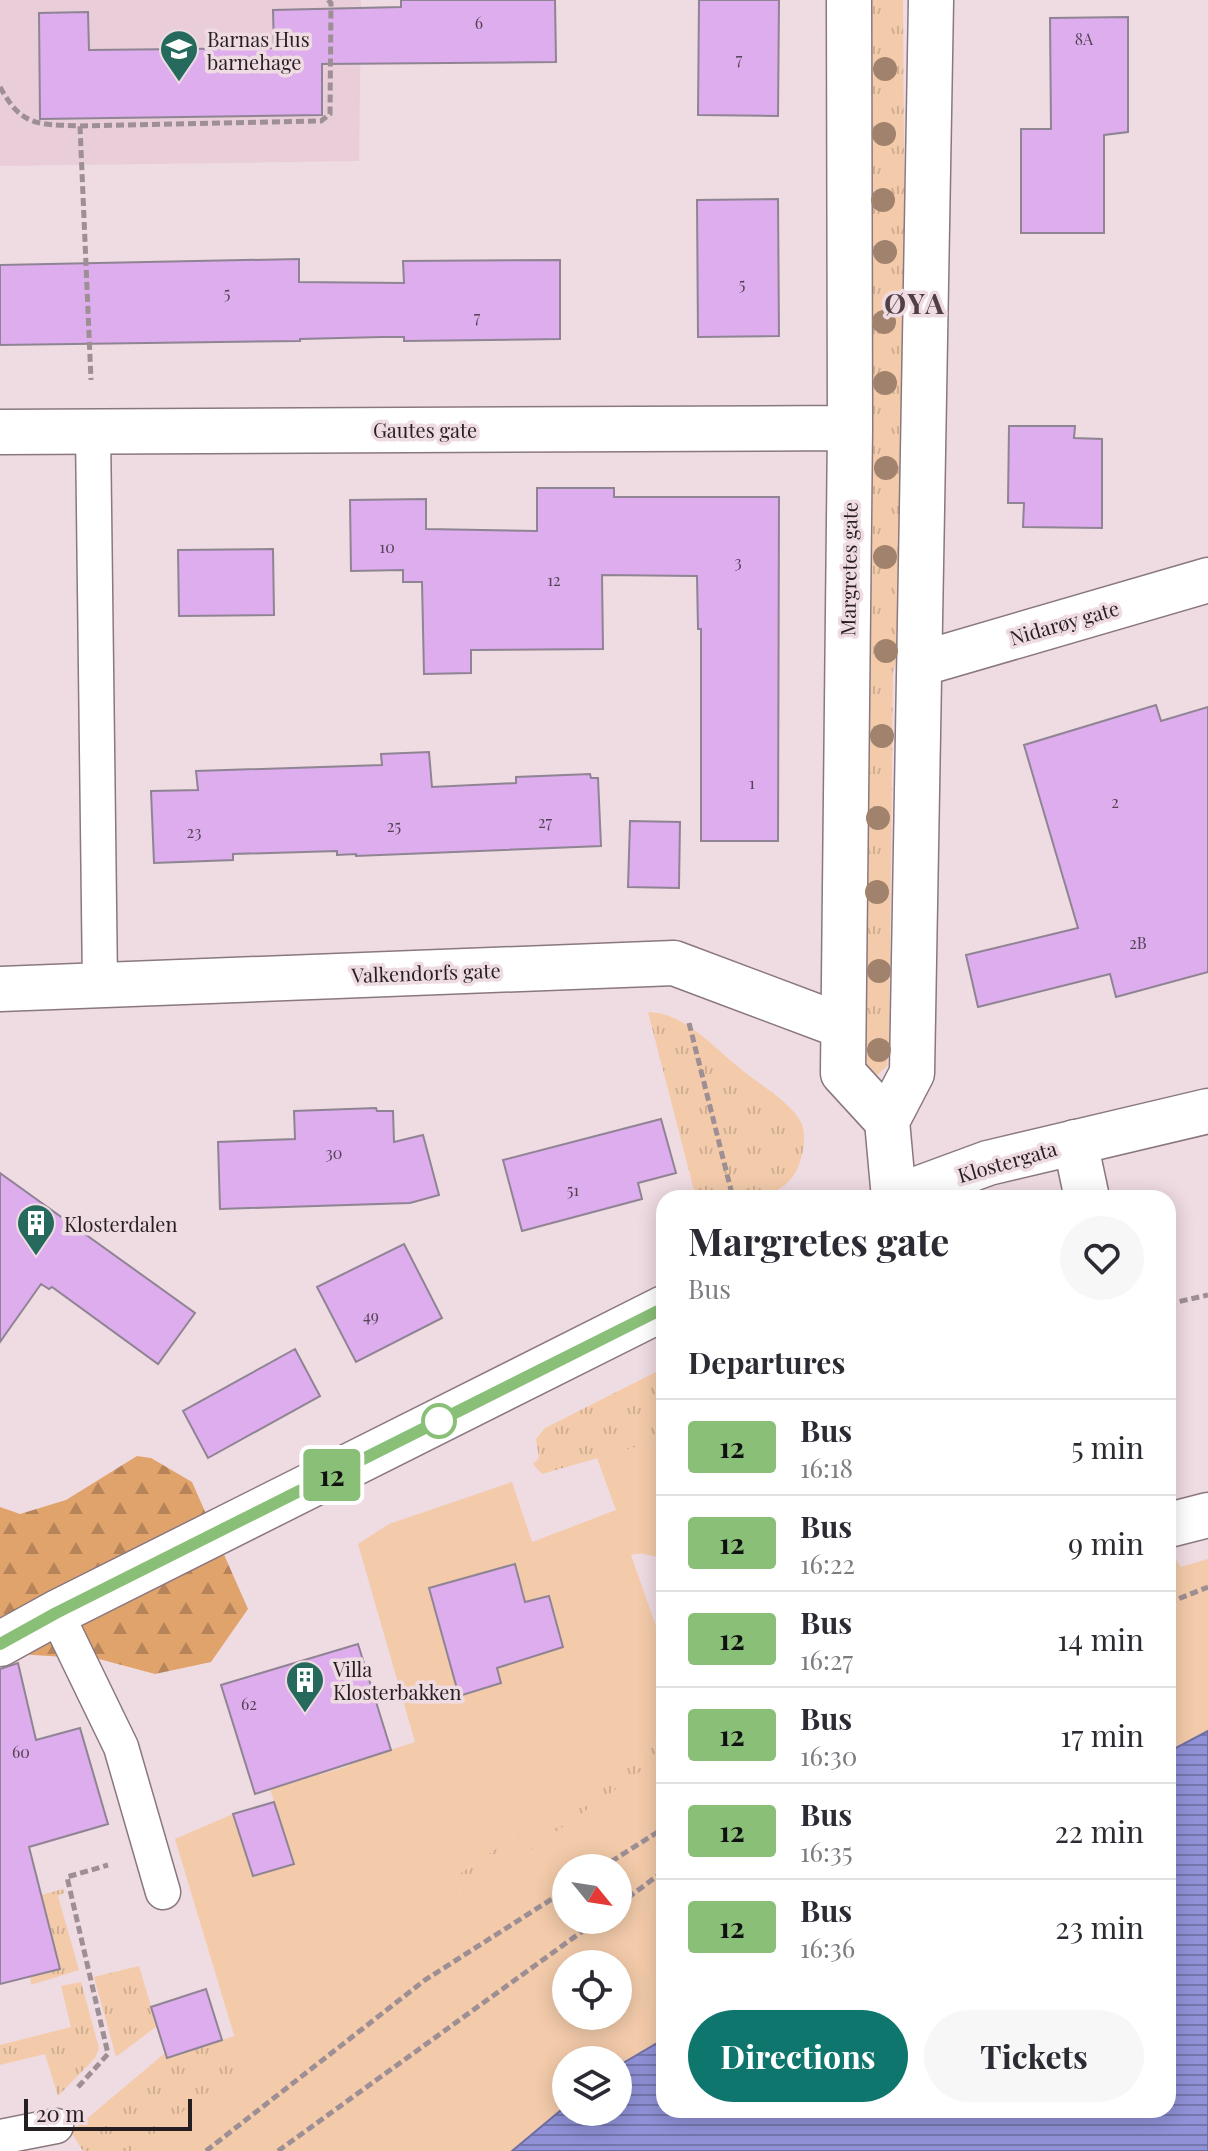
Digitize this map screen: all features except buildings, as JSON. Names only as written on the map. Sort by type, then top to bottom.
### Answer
[{"type":"street","name":"Margretes gate","points":[[849,0],[850,428],[843,1073],[887,1121]]},
{"type":"street","points":[[893,1190],[887,1121],[912,1073],[931,0]]},
{"type":"street","name":"Gautes gate","points":[[0,432],[850,428]]},
{"type":"street","name":"Nidarøy gate","points":[[920,664],[1208,580]]},
{"type":"street","name":"Valkendorfs gate","points":[[0,989],[674,963],[842,1026]]},
{"type":"street","name":"Klostergata","points":[[915,1190],[988,1163],[1208,1111]]},
{"type":"street","name":"Klostergata","points":[[1075,1142],[1085,1190]]},
{"type":"street","points":[[0,1644],[656,1312]]},
{"type":"lane","points":[[93,430],[100,985]]},
{"type":"lane","points":[[56,1613],[121,1747],[163,1892]]},
{"type":"lane","points":[[0,2137],[47,2128]]},
{"type":"path","points":[[0,87],[11,107],[36,124],[80,126],[321,121],[330,114],[331,3],[328,0]]},
{"type":"path","points":[[80,126],[93,430]]},
{"type":"path","points":[[674,963],[731,1190]]},
{"type":"path","points":[[1176,1302],[1208,1295]]},
{"type":"path","points":[[1176,1600],[1208,1587]]},
{"type":"path","points":[[623,1854],[656,1833]]},
{"type":"path","points":[[47,2128],[108,2054],[67,1877],[152,1853]]},
{"type":"path","points":[[632,1895],[656,1877]]},
{"type":"path","points":[[206,2151],[425,1980],[552,1899]]},
{"type":"path","points":[[278,2151],[579,1934]]},
{"type":"shaded area","points":[[0,0],[361,0],[359,161],[0,166]]},
{"type":"green space","points":[[868,0],[903,0],[907,596],[904,629],[893,672],[889,1047],[887,1066],[876,1076],[870,1074],[863,1051]]},
{"type":"green space","points":[[648,1012],[673,1018],[696,1031],[780,1099],[795,1114],[804,1130],[803,1150],[795,1174],[776,1190],[694,1190]]},
{"type":"green space","points":[[656,1372],[656,1441],[542,1474],[533,1464],[539,1458],[536,1439],[545,1428]]},
{"type":"green space","points":[[656,1441],[656,1557],[631,1555],[656,1626],[656,1743],[456,1876],[462,1898],[656,1761],[656,2044],[632,2058],[632,2046],[552,2046],[552,2118],[512,2151],[132,2151],[243,2065],[175,1839],[233,1814],[253,1876],[293,1864],[269,1785],[295,1777],[297,1781],[349,1766],[345,1753],[381,1753],[415,1742],[358,1544],[389,1524],[512,1482],[532,1542],[616,1510],[597,1458]]},
{"type":"green space","points":[[137,1456],[151,1458],[192,1482],[248,1609],[211,1662],[155,1674],[99,1659],[0,1653],[0,1507],[20,1514],[66,1500]]},
{"type":"green space","points":[[1176,1559],[1181,1567],[1208,1559],[1208,1731],[1176,1748]]},
{"type":"green space","points":[[656,1743],[656,1804],[583,1854],[552,1854],[552,1875],[394,1982],[178,2151],[83,2151],[71,2132],[165,2053],[167,2057],[235,2036],[247,2079],[462,1898],[456,1876]]},
{"type":"green space","points":[[63,1889],[64,1893],[58,1896],[79,1970],[31,1985],[30,1976],[60,1968],[41,1895]]},
{"type":"green space","points":[[139,1966],[157,2026],[116,2057],[94,1977]]},
{"type":"green space","points":[[81,1982],[99,2048],[95,2058],[58,2096],[45,2054],[0,2065],[0,2045],[71,2027],[61,1986]]},
{"type":"water","points":[[1208,1731],[1208,2151],[512,2151],[552,2118],[552,2126],[632,2126],[632,2058],[656,2044],[656,2118],[1176,2118],[1176,1748]]},
{"type":"bus line","name":"12","points":[[0,1644],[656,1312]]},
{"type":"place","name":"Barnas Hus barnehage","points":[[179,83]]},
{"type":"place","name":"Klosterdalen","points":[[36,1257]]},
{"type":"place","name":"Villa Klosterbakken","points":[[305,1714]]},
{"type":"district","name":"ØYA","points":[[915,302]]}]
